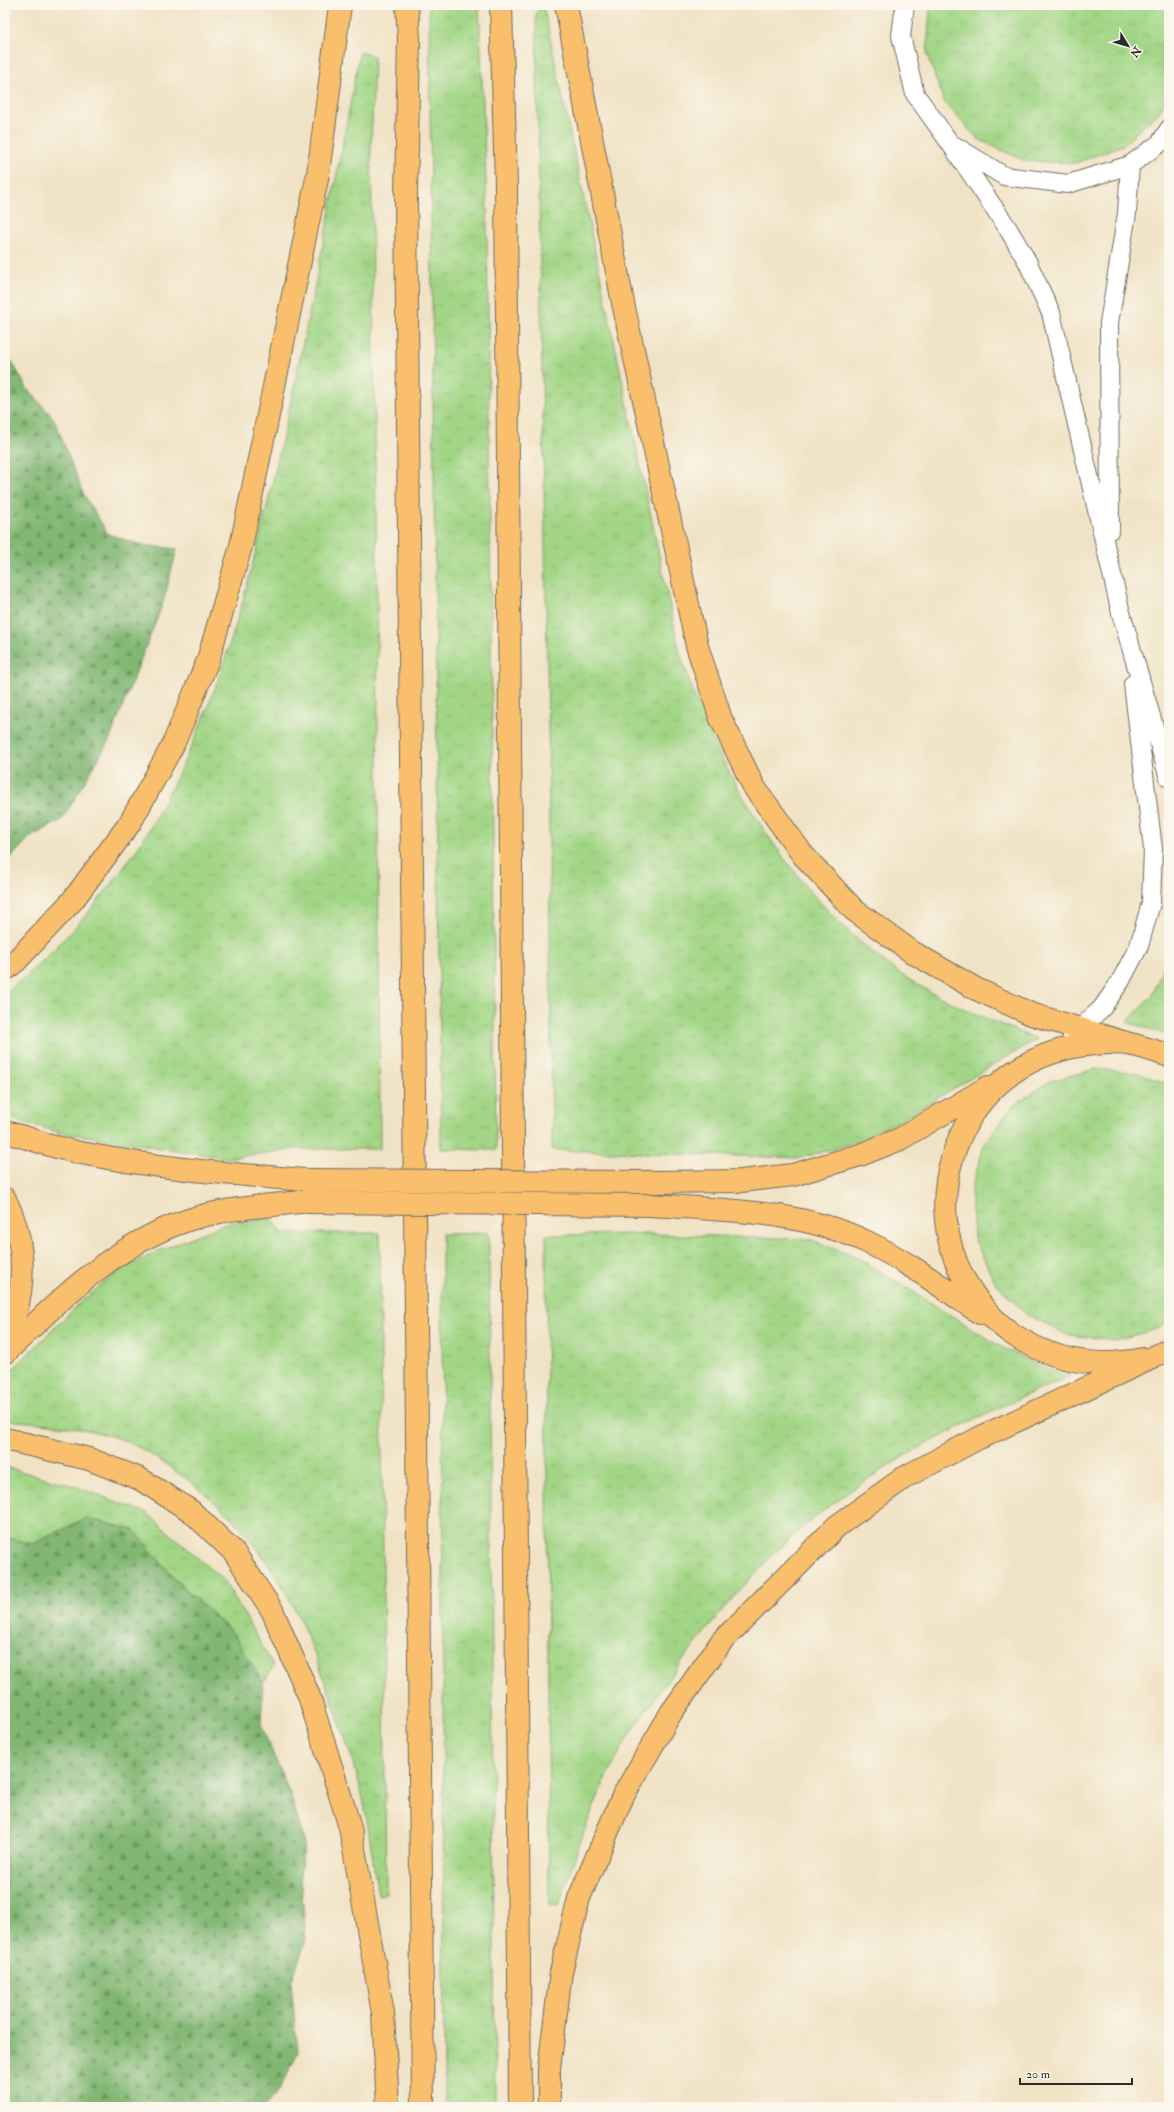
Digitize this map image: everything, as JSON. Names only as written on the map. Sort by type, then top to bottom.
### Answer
[{"type":"main road","points":[[5,970],[16,961],[73,900],[130,823],[173,745],[208,660],[241,546],[318,174],[340,5]]},
{"type":"main road","points":[[407,5],[409,39],[406,196],[423,2107]]},
{"type":"main road","points":[[501,5],[506,185],[520,2107]]},
{"type":"main road","points":[[566,5],[623,303],[697,646],[721,719],[754,787],[803,856],[854,910],[912,952],[976,989],[1031,1014],[1169,1056]]},
{"type":"main road","points":[[5,1132],[79,1152],[132,1162],[197,1172],[305,1180],[653,1182],[741,1181],[793,1175],[860,1155],[900,1139],[1043,1055],[1096,1043],[1133,1045]]},
{"type":"main road","points":[[1004,1329],[974,1298],[954,1261],[945,1220],[946,1177],[959,1137],[981,1101],[1013,1072]]},
{"type":"main road","points":[[5,1199],[13,1214],[22,1255],[20,1296],[9,1336],[5,1342]]},
{"type":"main road","points":[[5,1353],[65,1294],[112,1258],[158,1231],[198,1217],[248,1207],[300,1202],[651,1205],[751,1212],[818,1224],[866,1241],[902,1260],[1004,1329],[1040,1351],[1080,1362],[1102,1364],[1125,1363],[1169,1350]]},
{"type":"main road","points":[[549,2107],[549,2069],[561,1972],[579,1898],[623,1796],[671,1713],[722,1641],[837,1526],[905,1477],[979,1438],[1169,1350]]},
{"type":"main road","points":[[5,1439],[90,1459],[140,1479],[191,1511],[234,1552],[272,1610],[309,1696],[350,1827],[383,2013],[388,2107]]},
{"type":"lane","points":[[906,5],[901,36],[915,94],[1007,227],[1027,260],[1051,313],[1126,627],[1169,778]]},
{"type":"lane","points":[[950,143],[1004,176],[1068,184],[1130,165],[1166,141]]},
{"type":"lane","points":[[1111,561],[1109,323],[1127,213],[1130,165]]},
{"type":"lane","points":[[1043,1055],[1081,1029],[1102,1008],[1120,982],[1139,946],[1151,903],[1153,849],[1126,627]]},
{"type":"green space","points":[[429,5],[479,5],[487,206],[496,1150],[441,1149]]},
{"type":"green space","points":[[543,5],[680,654],[698,705],[714,743],[735,784],[771,840],[812,893],[859,941],[901,974],[938,996],[997,1023],[1037,1039],[899,1121],[847,1145],[800,1158],[552,1150],[548,719],[536,13]]},
{"type":"green space","points":[[930,5],[1169,5],[1169,93],[1160,111],[1123,145],[1075,163],[1025,161],[978,139],[944,102],[927,54]]},
{"type":"green space","points":[[360,52],[374,56],[371,151],[377,574],[380,1149],[295,1149],[228,1158],[58,1132],[5,1117],[5,994],[44,960],[80,922],[97,903],[143,840],[187,756],[223,666],[250,574],[284,432],[333,195]]},
{"type":"green space","points":[[5,350],[27,388],[54,419],[84,495],[108,534],[141,545],[177,549],[163,603],[109,741],[62,820],[29,838],[5,864]]},
{"type":"green space","points":[[1169,945],[1169,1035],[1127,1022],[1152,996],[1165,963]]},
{"type":"green space","points":[[1096,1069],[1138,1073],[1169,1085],[1169,1322],[1157,1329],[1116,1340],[1068,1335],[1026,1314],[994,1281],[974,1238],[971,1191],[984,1145],[1012,1107],[1050,1081]]},
{"type":"green space","points":[[272,1218],[282,1233],[380,1233],[386,1893],[378,1895],[364,1803],[345,1737],[319,1665],[293,1605],[260,1552],[240,1527],[216,1504],[174,1470],[136,1446],[120,1439],[78,1428],[5,1420],[5,1377],[82,1301],[120,1270],[163,1249],[225,1224]]},
{"type":"green space","points":[[489,1233],[495,2107],[444,2107],[442,1234]]},
{"type":"green space","points":[[647,1234],[809,1239],[860,1259],[1000,1346],[1043,1368],[1070,1376],[945,1434],[885,1468],[828,1507],[787,1541],[768,1560],[733,1598],[699,1639],[658,1693],[634,1728],[601,1789],[579,1846],[559,1905],[549,1906],[546,1235]]},
{"type":"green space","points":[[5,1467],[71,1485],[147,1513],[226,1583],[274,1667],[262,1684],[135,1532],[86,1518],[33,1544],[5,1537]]},
{"type":"green space","points":[[86,1518],[134,1530],[175,1579],[234,1634],[263,1683],[261,1725],[292,1799],[305,1844],[300,1874],[306,1940],[291,1983],[298,2052],[283,2084],[265,2107],[5,2107],[5,1537],[33,1544]]}]
